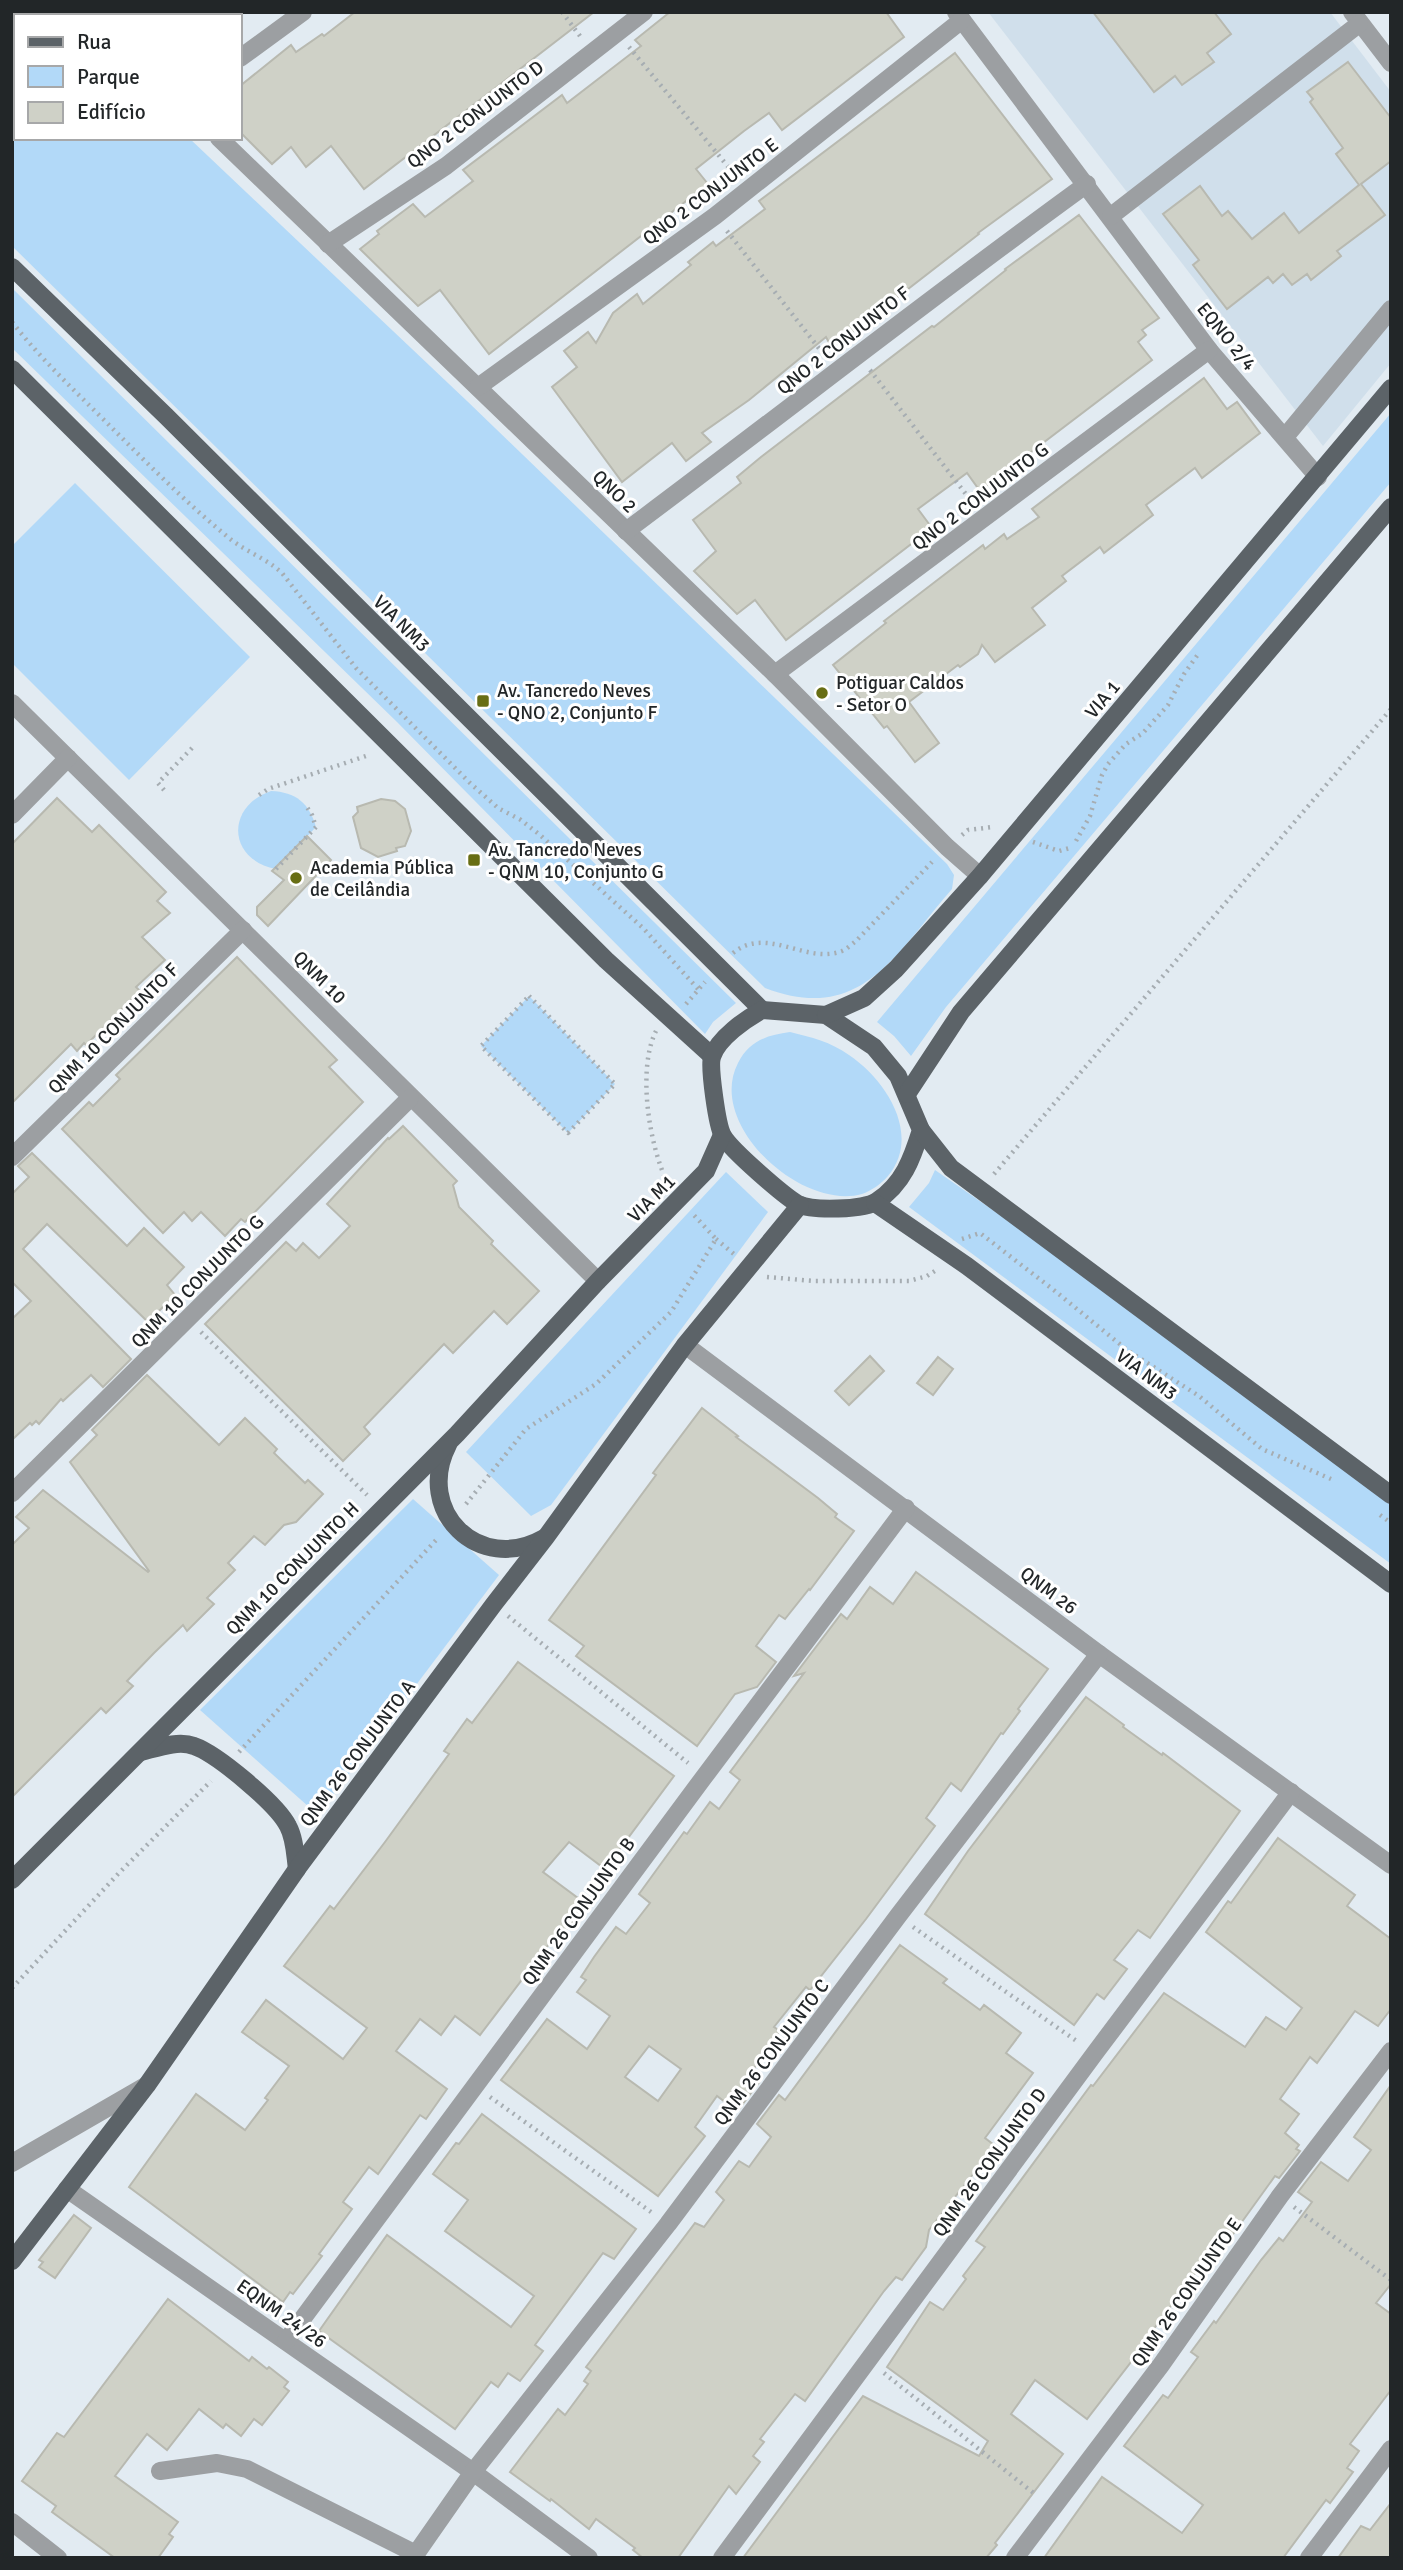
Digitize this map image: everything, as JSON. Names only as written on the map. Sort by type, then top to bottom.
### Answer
[{"type":"main road","name":"VIA NM3","points":[[12,267],[166,416],[762,1010]]},
{"type":"main road","points":[[12,369],[606,960],[712,1056]]},
{"type":"main road","name":"VIA 1","points":[[826,1015],[864,999],[896,969],[980,876],[1391,388]]},
{"type":"main road","points":[[907,1094],[961,1012],[1391,507]]},
{"type":"main road","points":[[921,1130],[911,1162],[899,1182],[875,1203],[839,1209],[800,1205],[767,1180],[722,1135],[712,1080],[712,1056],[740,1022],[762,1010],[826,1015],[874,1047],[898,1076],[921,1130],[951,1168],[1391,1495]]},
{"type":"main road","name":"VIA M1","points":[[598,1281],[706,1171],[722,1135]]},
{"type":"main road","name":"VIA NM3","points":[[875,1203],[967,1266],[1391,1584]]},
{"type":"main road","points":[[685,1345],[800,1205]]},
{"type":"main road","name":"QNM 10 CONJUNTO H","points":[[12,1880],[380,1508],[457,1434],[598,1281]]},
{"type":"main road","name":"QNM 26 CONJUNTO A","points":[[12,2261],[147,2085],[297,1869],[547,1537],[685,1345]]},
{"type":"main road","points":[[457,1434],[441,1460],[438,1475],[442,1506],[452,1522],[472,1541],[502,1550],[533,1545],[547,1537]]},
{"type":"main road","points":[[141,1752],[171,1745],[192,1745],[227,1765],[279,1812],[289,1827],[297,1869]]},
{"type":"street","points":[[242,57],[303,12]]},
{"type":"street","name":"QNO 2 CONJUNTO D","points":[[328,244],[446,166],[643,12]]},
{"type":"street","name":"EQNO 2/4","points":[[959,16],[1209,350],[1318,477]]},
{"type":"street","name":"QNO 2 CONJUNTO E","points":[[478,387],[715,216],[959,16]]},
{"type":"street","points":[[1111,216],[1356,18],[1391,63]]},
{"type":"street","name":"QNO 2","points":[[221,140],[775,674],[947,847],[980,876]]},
{"type":"street","name":"QNO 2 CONJUNTO F","points":[[626,531],[859,356],[955,280],[1087,184]]},
{"type":"street","points":[[1285,437],[1391,309]]},
{"type":"street","name":"QNO 2 CONJUNTO G","points":[[775,674],[1209,350]]},
{"type":"street","name":"QNM 10","points":[[12,702],[598,1281]]},
{"type":"street","points":[[12,814],[68,758]]},
{"type":"street","name":"QNM 10 CONJUNTO F","points":[[12,1157],[243,930]]},
{"type":"street","name":"QNM 10 CONJUNTO G","points":[[12,1493],[410,1098]]},
{"type":"street","name":"QNM 26","points":[[685,1345],[1099,1654],[1391,1865]]},
{"type":"street","name":"QNM 26 CONJUNTO B","points":[[286,2342],[906,1508]]},
{"type":"street","name":"QNM 26 CONJUNTO C","points":[[472,2472],[668,2224],[898,1916],[1099,1654]]},
{"type":"street","name":"QNM 26 CONJUNTO D","points":[[722,2558],[1291,1792]]},
{"type":"street","name":"QNM 26 CONJUNTO E","points":[[1015,2558],[1161,2365],[1280,2196],[1391,2051]]},
{"type":"street","points":[[12,2163],[147,2085]]},
{"type":"street","name":"EQNM 24/26","points":[[67,2189],[472,2472],[589,2558]]},
{"type":"street","points":[[1309,2558],[1391,2449]]},
{"type":"street","points":[[160,2471],[217,2463],[247,2469],[414,2556],[472,2472]]},
{"type":"street","points":[[12,2522],[58,2558]]},
{"type":"path","points":[[562,12],[592,51]]},
{"type":"path","points":[[617,33],[748,190]]},
{"type":"path","points":[[715,216],[837,372]]},
{"type":"path","points":[[12,323],[51,367],[221,531],[243,548],[269,561],[282,573],[356,668],[470,783],[498,808],[521,820],[540,835],[643,928],[698,989]]},
{"type":"path","points":[[859,356],[985,518]]},
{"type":"path","points":[[980,1190],[1391,709]]},
{"type":"path","points":[[164,790],[158,783],[195,745]]},
{"type":"path","points":[[259,795],[268,789],[372,754]]},
{"type":"path","points":[[275,869],[316,827],[305,804]]},
{"type":"path","points":[[529,996],[615,1084],[568,1133],[481,1046],[529,996]]},
{"type":"path","points":[[188,1319],[380,1508]]},
{"type":"path","points":[[494,1604],[704,1777]]},
{"type":"path","points":[[898,1916],[1095,2053]]},
{"type":"path","points":[[475,2086],[668,2224]]},
{"type":"path","points":[[1280,2196],[1391,2280]]},
{"type":"path","points":[[867,2360],[1053,2509]]},
{"type":"shaded area","points":[[988,12],[1330,12],[1391,92],[1391,363],[1323,446]]},
{"type":"green space","points":[[12,12],[61,12],[62,14],[14,14],[14,140],[191,140],[467,401],[947,864],[954,875],[952,889],[894,958],[874,976],[852,990],[827,997],[799,997],[765,988],[12,246]]},
{"type":"green space","points":[[12,288],[736,1003],[713,1022],[705,1034],[397,722],[12,348]]},
{"type":"green space","points":[[1391,413],[1391,482],[946,1007],[911,1056],[894,1036],[877,1022]]},
{"type":"green space","points":[[75,483],[250,657],[129,780],[12,663],[12,546]]},
{"type":"green space","points":[[271,791],[288,794],[300,800],[310,811],[316,827],[276,869],[260,864],[248,855],[241,845],[238,833],[240,820],[246,809],[256,799]]},
{"type":"green space","points":[[529,996],[615,1084],[568,1133],[481,1046]]},
{"type":"green space","points":[[790,1032],[842,1050],[863,1066],[887,1093],[900,1126],[898,1160],[888,1176],[869,1191],[838,1196],[812,1189],[788,1176],[765,1158],[747,1136],[735,1112],[732,1087],[742,1055],[760,1040]]},
{"type":"green space","points":[[935,1170],[1175,1336],[1391,1501],[1391,1564],[909,1207],[929,1183]]},
{"type":"green space","points":[[726,1172],[768,1212],[551,1505],[531,1516],[466,1452]]},
{"type":"green space","points":[[413,1499],[499,1575],[318,1815],[200,1710]]},
{"type":"building","points":[[355,12],[594,12],[364,189],[331,146],[306,167],[291,147],[272,164],[242,134],[242,84],[291,45],[296,52],[322,34],[324,36]]},
{"type":"building","points":[[670,12],[886,12],[904,37],[782,130],[769,113],[744,131],[696,169],[708,184],[489,354],[440,290],[418,306],[360,249],[379,234],[377,231],[413,204],[425,217],[473,181],[463,170],[562,95],[567,103],[641,46],[635,40]]},
{"type":"building","points":[[1093,12],[1214,12],[1231,34],[1207,53],[1214,62],[1182,85],[1175,76],[1154,92]]},
{"type":"building","points":[[955,53],[1052,179],[978,233],[832,348],[826,337],[749,400],[702,433],[711,442],[686,461],[672,443],[622,482],[552,387],[577,367],[564,351],[588,332],[596,343],[613,313],[637,294],[643,304],[691,265],[688,262],[713,242],[716,246],[765,209],[759,201]]},
{"type":"building","points":[[1348,62],[1391,118],[1391,161],[1361,184],[1385,215],[1337,251],[1341,256],[1311,280],[1307,274],[1292,285],[1283,274],[1273,283],[1268,277],[1227,309],[1193,265],[1199,260],[1163,214],[1200,186],[1222,216],[1228,211],[1252,239],[1284,213],[1299,233],[1359,185],[1336,154],[1343,148],[1310,102],[1313,99],[1307,92]]},
{"type":"building","points":[[1079,215],[1159,318],[1142,330],[1146,335],[1138,342],[1152,360],[980,491],[967,473],[918,509],[932,528],[786,640],[755,600],[737,614],[694,571],[716,551],[693,520],[741,483],[737,477],[761,457]]},
{"type":"building","points":[[1204,378],[1227,409],[1237,402],[1260,433],[1202,478],[1195,468],[1146,505],[1153,515],[1104,553],[1100,547],[1062,576],[1066,581],[1032,608],[1045,625],[995,662],[982,645],[978,654],[960,667],[958,665],[909,702],[939,743],[915,762],[833,665],[886,623],[884,621],[983,545],[985,549],[1004,534],[1007,539],[1039,517],[1032,509]]},
{"type":"building","points":[[57,798],[92,832],[99,825],[166,892],[157,901],[170,913],[142,937],[165,960],[136,987],[140,991],[86,1045],[84,1043],[77,1051],[71,1044],[12,1103],[12,844]]},
{"type":"building","points":[[381,799],[395,801],[405,809],[411,831],[405,846],[378,857],[361,848],[353,817],[358,812],[357,807]]},
{"type":"building","name":"Academia Pública de Ceilândia","points":[[307,836],[331,860],[268,926],[257,915],[257,907],[284,880],[272,871]]},
{"type":"building","points":[[237,957],[337,1060],[329,1067],[363,1102],[245,1222],[241,1219],[225,1236],[201,1212],[192,1221],[184,1212],[163,1233],[62,1129],[89,1102],[93,1106],[120,1079],[116,1075]]},
{"type":"building","points":[[403,1126],[457,1181],[453,1185],[459,1207],[493,1241],[491,1244],[539,1291],[507,1324],[494,1311],[453,1353],[444,1344],[364,1427],[370,1434],[343,1461],[205,1324],[286,1242],[296,1251],[303,1243],[319,1258],[350,1226],[327,1204],[388,1138]]},
{"type":"building","points":[[32,1153],[127,1246],[144,1228],[184,1267],[167,1285],[175,1295],[148,1322],[47,1224],[23,1249],[131,1359],[103,1387],[91,1375],[63,1401],[61,1399],[39,1424],[36,1421],[32,1425],[30,1423],[12,1440],[12,1319],[31,1301],[12,1282],[12,1194],[29,1177],[18,1166]]},
{"type":"building","points":[[870,1356],[884,1371],[849,1405],[835,1391]]},
{"type":"building","points":[[938,1357],[953,1369],[933,1395],[917,1383]]},
{"type":"building","points":[[147,1375],[219,1445],[245,1418],[277,1449],[274,1453],[305,1483],[308,1480],[323,1494],[296,1522],[284,1525],[265,1545],[254,1536],[228,1563],[235,1570],[207,1598],[214,1604],[187,1631],[183,1625],[127,1681],[133,1686],[106,1713],[101,1708],[12,1797],[12,1545],[29,1528],[16,1517],[43,1490],[149,1571],[70,1462],[97,1435],[92,1430]]},
{"type":"building","points":[[702,1408],[818,1498],[837,1514],[835,1517],[854,1531],[810,1590],[785,1619],[779,1615],[756,1646],[776,1662],[757,1687],[735,1694],[697,1746],[576,1656],[584,1646],[549,1620]]},
{"type":"building","points":[[916,1572],[1048,1669],[961,1791],[951,1783],[926,1818],[935,1826],[810,1990],[806,1987],[774,2027],[780,2031],[750,2074],[760,2081],[739,2109],[735,2105],[733,2108],[717,2096],[695,2127],[705,2136],[658,2196],[501,2080],[547,2019],[587,2049],[610,2016],[577,1992],[586,1980],[581,1977],[594,1957],[616,1927],[626,1934],[650,1903],[639,1894],[684,1832],[687,1834],[710,1802],[719,1809],[740,1780],[730,1772],[804,1673],[794,1676],[841,1614],[847,1619],[870,1587],[893,1604]],"holes":[[[649,2046],[681,2069],[658,2101],[625,2077]]]},
{"type":"building","points":[[518,1662],[674,1776],[605,1869],[569,1842],[543,1872],[586,1904],[563,1934],[559,1931],[480,2035],[455,2016],[441,2035],[420,2019],[396,2051],[447,2089],[426,2119],[420,2115],[378,2174],[369,2167],[343,2202],[352,2209],[319,2254],[322,2256],[293,2294],[290,2292],[283,2302],[129,2187],[196,2094],[245,2130],[268,2100],[265,2098],[289,2066],[242,2032],[266,2000],[343,2059],[367,2028],[284,1966],[330,1906],[334,1909],[385,1842],[449,1754],[444,1751],[467,1719],[472,1723]]},
{"type":"building","points":[[1086,1697],[1240,1811],[1150,1938],[1138,1930],[1114,1960],[1127,1969],[1104,1999],[1097,1994],[1074,2025],[925,1914],[968,1851]]},
{"type":"building","points":[[1278,1838],[1355,1895],[1347,1906],[1391,1939],[1391,2009],[1378,2026],[1355,2011],[1317,2063],[1310,2057],[1280,2099],[1299,2114],[1285,2133],[1299,2145],[1296,2149],[1300,2151],[1279,2178],[1275,2176],[1231,2237],[1225,2233],[1087,2419],[1035,2380],[1011,2414],[1063,2454],[986,2558],[743,2558],[863,2396],[979,2456],[988,2441],[887,2367],[930,2302],[943,2310],[966,2279],[963,2276],[985,2247],[976,2241],[1091,2085],[1093,2086],[1164,1993],[1245,2047],[1266,2017],[1286,2030],[1302,2008],[1206,1932],[1228,1901],[1231,1903]]},
{"type":"building","points":[[900,1945],[947,1979],[943,1983],[980,2010],[984,2005],[1021,2033],[1006,2053],[1033,2073],[985,2138],[994,2145],[929,2230],[926,2247],[902,2280],[896,2277],[884,2291],[805,2401],[795,2394],[760,2439],[764,2442],[753,2456],[760,2462],[736,2494],[729,2486],[678,2558],[643,2558],[633,2550],[635,2548],[596,2519],[589,2529],[510,2472],[558,2409],[565,2415],[588,2384],[584,2381],[591,2371],[586,2367],[695,2223],[704,2227],[724,2200],[716,2192],[739,2161],[749,2167],[771,2137],[757,2124],[779,2095],[785,2100]]},
{"type":"building","points":[[1391,2085],[1391,2284],[1376,2303],[1391,2314],[1391,2390],[1350,2444],[1359,2451],[1347,2468],[1353,2472],[1330,2503],[1326,2500],[1283,2558],[1044,2558],[1102,2477],[1182,2533],[1203,2505],[1124,2446],[1163,2395],[1168,2398],[1198,2357],[1191,2352],[1214,2321],[1216,2323],[1261,2260],[1279,2238],[1283,2241],[1312,2202],[1298,2192],[1321,2162],[1348,2181],[1371,2150],[1354,2137]]},
{"type":"building","points":[[482,2114],[636,2229],[614,2259],[603,2253],[535,2345],[543,2351],[520,2381],[508,2373],[498,2387],[491,2382],[455,2429],[319,2331],[387,2235],[511,2327],[534,2296],[445,2231],[468,2200],[433,2174]]},
{"type":"building","points":[[74,2215],[91,2228],[55,2278],[39,2267],[43,2262],[39,2260]]},
{"type":"building","points":[[168,2299],[249,2361],[252,2357],[267,2369],[269,2367],[288,2382],[284,2387],[289,2391],[262,2425],[254,2419],[241,2436],[226,2424],[223,2428],[199,2409],[167,2450],[147,2434],[115,2476],[178,2522],[169,2534],[173,2537],[158,2558],[115,2558],[52,2512],[56,2506],[22,2481],[57,2433],[64,2437]]},
{"type":"building","points":[[1391,2503],[1391,2558],[1338,2558],[1361,2526],[1370,2530]]},
{"type":"place","name":"Potiguar Caldos - Setor O","points":[[822,693]]},
{"type":"place","name":"Av. Tancredo Neves - QNO 2, Conjunto F","points":[[483,701]]},
{"type":"place","name":"Av. Tancredo Neves - QNM 10, Conjunto G","points":[[474,860]]},
{"type":"place","name":"Academia Pública de Ceilândia","points":[[296,878]]}]
